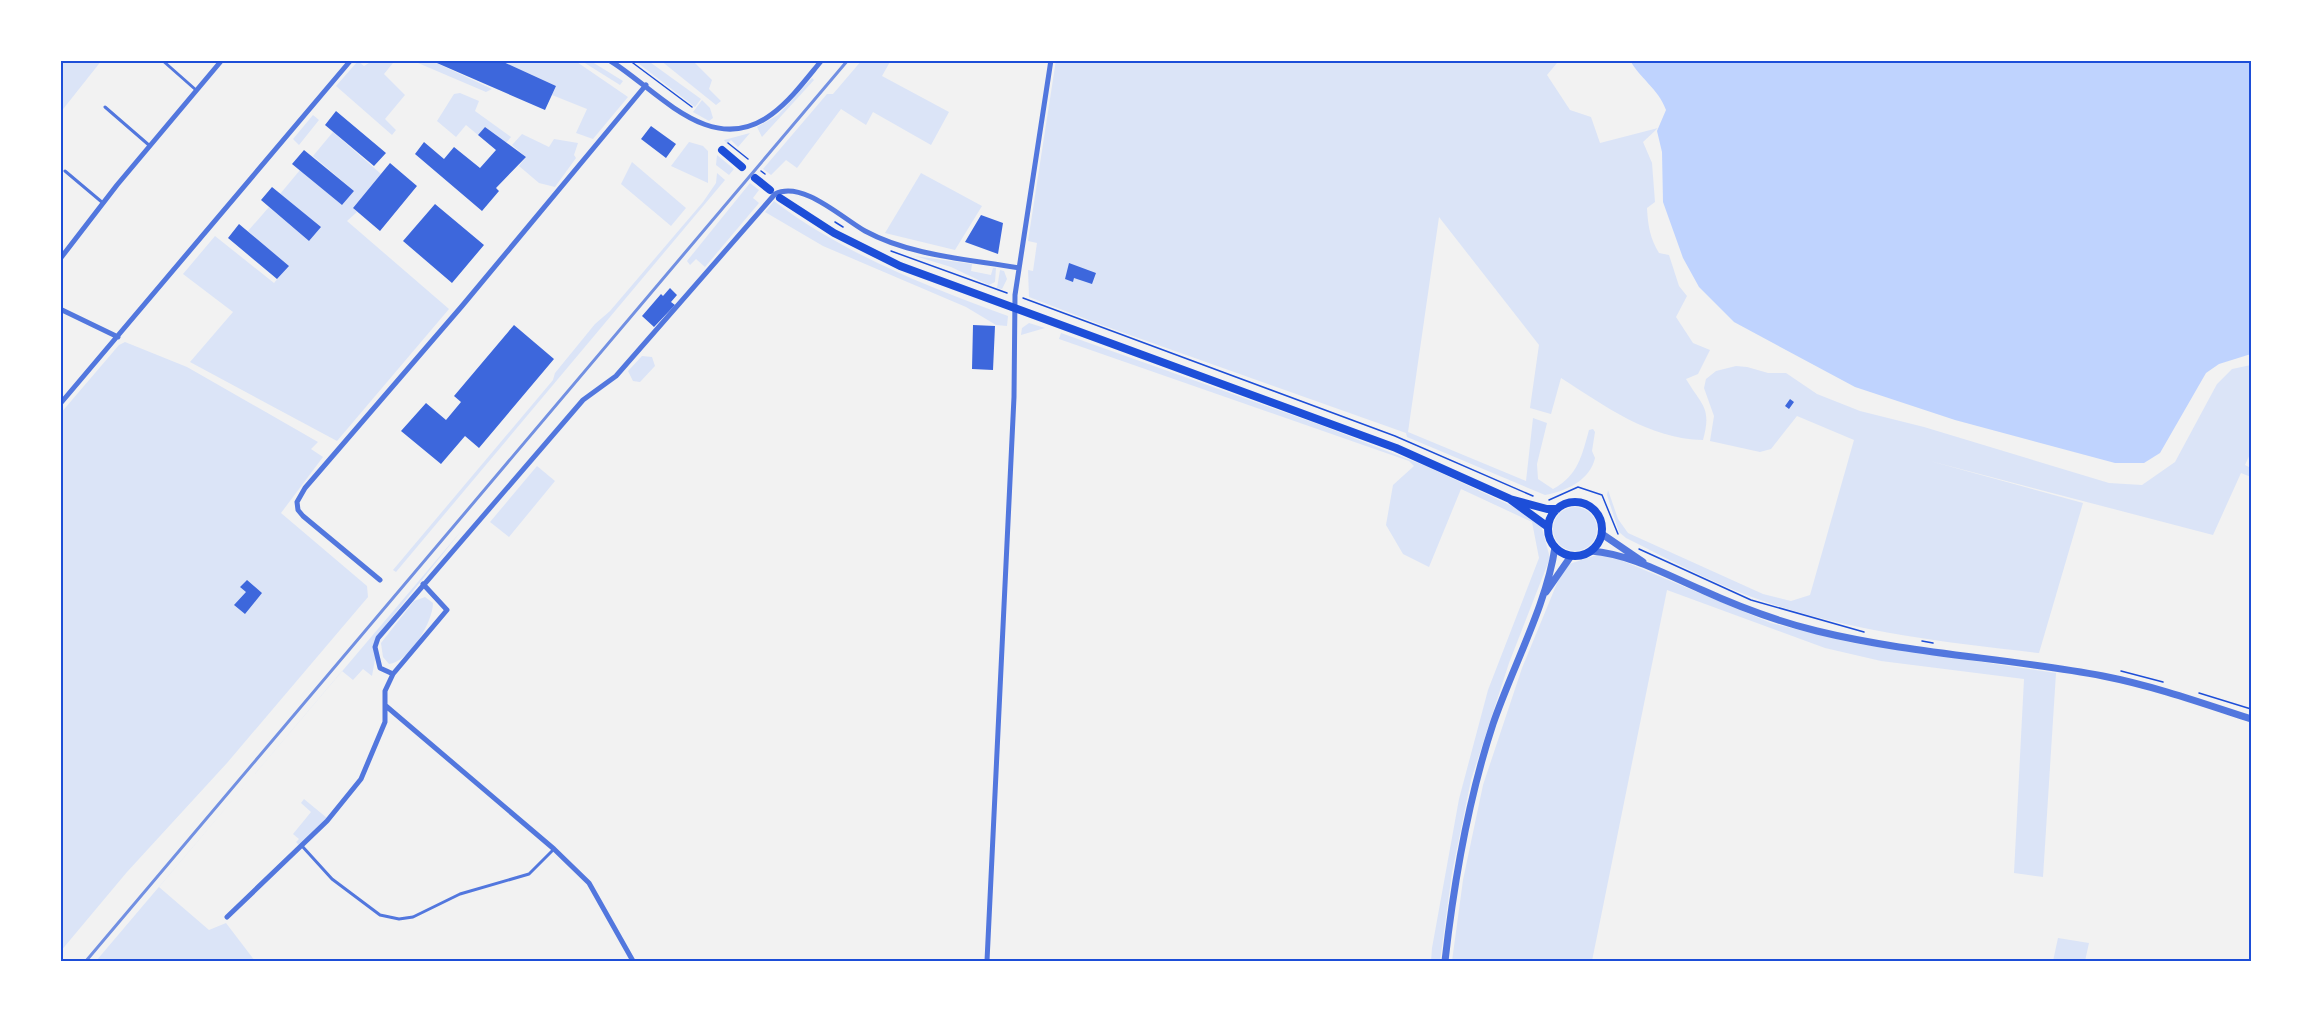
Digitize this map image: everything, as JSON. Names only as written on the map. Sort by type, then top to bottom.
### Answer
[{"type":"main road","points":[[722,150],[742,166]]},
{"type":"main road","points":[[755,178],[770,194]]},
{"type":"main road","points":[[780,198],[834,233],[900,266],[1396,448],[1510,499],[1547,509],[1574,502],[1588,505],[1599,515],[1602,534],[1592,551],[1571,556],[1555,547],[1548,527],[1510,499]]},
{"type":"main road","points":[[1548,527],[1557,508]]},
{"type":"street","points":[[60,259],[103,202],[222,60]]},
{"type":"street","points":[[60,404],[351,60]]},
{"type":"street","points":[[609,60],[695,123],[712,128],[734,130],[751,126],[772,114],[822,60]]},
{"type":"street","points":[[987,961],[1014,398],[1014,309],[1018,268],[1051,60]]},
{"type":"street","points":[[380,580],[303,516],[298,510],[298,499],[338,447],[462,306],[646,85]]},
{"type":"street","points":[[393,674],[380,668],[375,647],[378,638],[582,400],[616,376],[649,341],[770,194],[793,189],[805,193],[879,238],[902,247],[1018,268]]},
{"type":"street","points":[[60,309],[118,337]]},
{"type":"street","points":[[1602,534],[1647,565]]},
{"type":"street","points":[[1445,961],[1459,861],[1477,784],[1493,725],[1541,599],[1555,547]]},
{"type":"street","points":[[1592,551],[1606,552],[1647,565],[1753,612],[1817,631],[1902,649],[2103,676],[2169,693],[2251,719]]},
{"type":"street","points":[[1541,599],[1571,556]]},
{"type":"street","points":[[227,917],[302,846],[346,800],[361,779],[386,722],[384,691],[393,674],[447,610],[423,584]]},
{"type":"street","points":[[386,706],[554,849],[589,883],[633,961]]},
{"type":"lane","points":[[162,60],[196,90]]},
{"type":"lane","points":[[105,107],[150,146]]},
{"type":"lane","points":[[65,171],[103,202]]},
{"type":"lane","points":[[302,846],[332,879],[380,915],[399,919],[413,917],[460,894],[529,874],[554,849]]},
{"type":"path","points":[[629,60],[692,107]]},
{"type":"path","points":[[729,143],[748,159]]},
{"type":"path","points":[[995,289],[1395,436],[1533,496]]},
{"type":"path","points":[[1542,500],[1550,500],[1578,487],[1602,495],[1622,540]]},
{"type":"path","points":[[1639,548],[1751,600],[1864,632]]},
{"type":"path","points":[[1922,641],[1934,643]]},
{"type":"path","points":[[2119,670],[2138,674]]},
{"type":"shaded area","points":[[60,60],[102,60],[60,113]]},
{"type":"shaded area","points":[[374,60],[390,60],[393,63],[384,74],[405,95],[385,119],[396,130],[392,135],[336,86],[358,61],[364,66]]},
{"type":"shaded area","points":[[411,60],[430,60],[492,89],[486,92]]},
{"type":"shaded area","points":[[499,60],[574,60],[628,97],[593,139],[576,133],[587,109],[552,95],[556,86]]},
{"type":"shaded area","points":[[580,60],[589,60],[623,81],[620,85]]},
{"type":"shaded area","points":[[634,60],[647,60],[701,99],[695,107]]},
{"type":"shaded area","points":[[660,60],[692,60],[712,80],[709,89],[721,101],[716,105]]},
{"type":"shaded area","points":[[862,60],[891,60],[882,76],[949,112],[931,145],[873,112],[866,125],[841,109],[797,168],[786,160],[771,175],[763,169],[827,94],[833,94]]},
{"type":"shaded area","points":[[1056,60],[1555,60],[1557,63],[1547,75],[1570,110],[1591,117],[1600,143],[1658,128],[1643,142],[1652,163],[1655,202],[1647,208],[1648,221],[1659,253],[1669,255],[1679,286],[1687,296],[1676,317],[1693,343],[1710,350],[1698,374],[1686,379],[1706,413],[1703,440],[1664,434],[1646,427],[1611,410],[1561,378],[1551,414],[1530,408],[1539,345],[1439,217],[1408,432],[1526,481],[1533,418],[1547,423],[1537,464],[1538,479],[1553,489],[1574,471],[1589,430],[1593,429],[1595,432],[1592,451],[1595,458],[1592,466],[1583,478],[1561,491],[1545,495],[1407,437],[1406,433],[1029,297],[1028,270],[1033,271],[1037,243],[1028,241]]},
{"type":"shaded area","points":[[812,78],[814,80],[762,137],[757,127],[778,115]]},
{"type":"shaded area","points":[[460,93],[479,101],[475,111],[511,137],[505,144],[485,127],[478,135],[466,125],[456,137],[437,121],[454,94]]},
{"type":"shaded area","points":[[702,100],[710,108],[713,118],[709,121],[693,112]]},
{"type":"shaded area","points":[[313,115],[319,120],[299,145],[293,139]]},
{"type":"shaded area","points":[[333,132],[381,174],[353,208],[357,212],[347,221],[449,309],[337,441],[190,362],[233,312],[183,274],[215,236],[274,283],[288,266],[248,231],[269,207],[309,241],[320,227],[280,194],[300,170],[342,205],[354,191],[313,156]]},
{"type":"shaded area","points":[[750,133],[738,147],[731,140],[727,144],[724,140]]},
{"type":"shaded area","points":[[522,134],[549,147],[554,139],[578,143],[574,155],[576,158],[555,187],[539,183],[519,166],[526,157],[512,145]]},
{"type":"shaded area","points":[[689,142],[703,146],[708,151],[708,183],[671,166]]},
{"type":"shaded area","points":[[717,155],[734,169],[729,175],[716,165]]},
{"type":"shaded area","points":[[632,162],[686,208],[671,226],[621,184]]},
{"type":"shaded area","points":[[717,173],[725,180],[396,572],[393,570],[553,380],[555,373],[595,324],[610,311],[703,202],[716,183]]},
{"type":"shaded area","points":[[921,173],[982,206],[955,250],[885,233]]},
{"type":"shaded area","points":[[750,183],[759,190],[753,198],[759,203],[705,267],[696,259],[690,265],[687,261]]},
{"type":"shaded area","points":[[774,201],[800,220],[857,253],[917,281],[1008,316],[1007,326],[996,325],[966,307],[823,246],[765,212]]},
{"type":"shaded area","points":[[915,256],[972,264],[971,271],[991,275],[993,268],[996,268],[995,282],[989,285],[951,267]]},
{"type":"shaded area","points":[[1000,270],[1004,271],[1007,279],[1002,289],[997,288]]},
{"type":"shaded area","points":[[1029,323],[1045,328],[1021,335],[1022,328]]},
{"type":"shaded area","points":[[1061,333],[1323,426],[1428,467],[1529,514],[1541,525],[1550,558],[1509,663],[1471,780],[1452,873],[1440,961],[1431,961],[1432,948],[1459,799],[1488,690],[1539,558],[1532,522],[1461,489],[1429,567],[1403,554],[1386,525],[1393,485],[1414,466],[1409,461],[1059,339]]},
{"type":"shaded area","points":[[125,342],[187,367],[318,442],[311,449],[323,457],[281,513],[367,586],[368,597],[227,763],[127,872],[60,952],[60,414],[119,345]]},
{"type":"shaded area","points":[[642,356],[652,357],[655,366],[640,382],[633,381],[628,371]]},
{"type":"shaded area","points":[[2251,365],[2251,452],[2245,465],[2251,468],[2251,477],[2241,473],[2213,535],[1930,461],[2083,503],[2039,653],[1892,634],[1856,627],[1749,596],[1702,576],[1626,538],[1619,532],[1607,495],[1608,490],[1618,519],[1628,533],[1763,594],[1791,601],[1810,595],[1854,440],[1797,416],[1771,449],[1760,452],[1710,441],[1714,416],[1704,388],[1706,379],[1716,371],[1736,366],[1768,373],[1786,373],[1817,394],[1860,411],[1924,427],[2109,483],[2142,485],[2175,462],[2217,384],[2232,369]]},
{"type":"shaded area","points":[[537,466],[555,481],[509,537],[490,522]]},
{"type":"shaded area","points":[[1575,507],[1583,508],[1591,513],[1596,521],[1596,537],[1591,545],[1583,550],[1575,551],[1567,550],[1559,545],[1554,537],[1553,529],[1554,521],[1559,513],[1567,508]]},
{"type":"shaded area","points":[[462,530],[380,632],[372,676],[363,669],[353,680],[342,671]]},
{"type":"shaded area","points":[[1600,554],[1611,556],[1771,623],[1853,643],[2056,673],[2043,877],[2014,873],[2024,679],[1881,661],[1825,648],[1667,590],[1592,961],[1452,961],[1463,880],[1483,785],[1522,668],[1562,571],[1569,564]]},
{"type":"shaded area","points":[[425,597],[433,603],[424,630],[412,649],[397,662],[389,664],[383,657],[381,643],[414,601]]},
{"type":"shaded area","points":[[304,799],[327,818],[299,845],[296,842],[299,839],[293,834],[311,812],[301,803]]},
{"type":"shaded area","points":[[159,887],[209,930],[226,923],[255,961],[96,961]]},
{"type":"shaded area","points":[[2058,938],[2089,943],[2085,961],[2053,961]]},
{"type":"water","points":[[1630,60],[2251,60],[2251,354],[2219,364],[2206,373],[2160,453],[2144,463],[2115,463],[1955,420],[1855,387],[1734,322],[1699,287],[1683,258],[1663,202],[1662,152],[1657,131],[1666,110],[1663,102]]},
{"type":"building","points":[[430,60],[499,60],[556,86],[545,110]]},
{"type":"building","points":[[336,111],[386,153],[374,166],[325,125]]},
{"type":"building","points":[[651,126],[676,144],[666,158],[641,139]]},
{"type":"building","points":[[485,127],[526,157],[496,188],[499,191],[482,211],[415,154],[424,142],[444,159],[454,147],[480,168],[496,150],[478,135]]},
{"type":"building","points":[[304,150],[354,191],[342,205],[292,164]]},
{"type":"building","points":[[390,163],[417,186],[380,231],[353,208]]},
{"type":"building","points":[[272,187],[321,227],[309,241],[261,200]]},
{"type":"building","points":[[435,204],[484,245],[452,283],[403,241]]},
{"type":"building","points":[[981,215],[1003,223],[998,254],[965,242]]},
{"type":"building","points":[[239,224],[289,266],[277,279],[228,238]]},
{"type":"building","points":[[1069,263],[1096,273],[1092,284],[1074,278],[1073,282],[1065,279]]},
{"type":"building","points":[[670,288],[677,295],[671,302],[675,305],[654,327],[642,316],[661,294],[663,296]]},
{"type":"building","points":[[514,325],[554,359],[479,448],[465,436],[441,464],[401,431],[426,403],[446,420],[461,402],[454,396]]},
{"type":"building","points":[[973,325],[995,326],[993,370],[972,369]]},
{"type":"building","points":[[1790,399],[1794,402],[1789,409],[1785,406]]},
{"type":"building","points":[[247,580],[262,593],[245,614],[234,605],[246,592],[240,587]]},
{"type":"railway","points":[[86,961],[848,60]]}]
